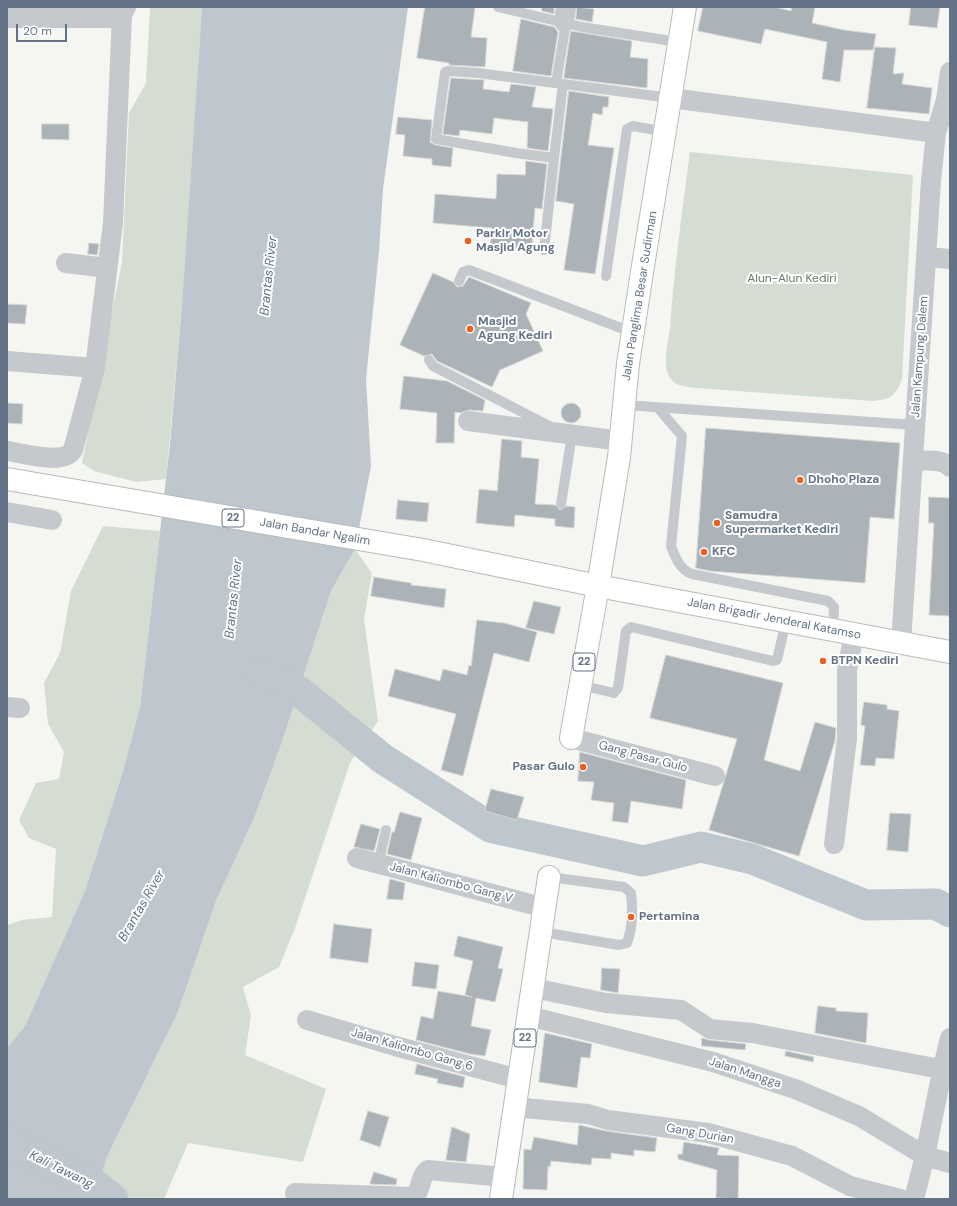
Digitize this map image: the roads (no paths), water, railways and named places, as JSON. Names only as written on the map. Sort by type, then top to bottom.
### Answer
[{"type":"main road","name":"Jalan Panglima Besar Sudirman","points":[[598,586],[621,441],[628,364],[666,132],[678,42],[685,7]]},
{"type":"main road","name":"Jalan Bandar Ngalim","points":[[7,479],[423,550],[598,586]]},
{"type":"main road","name":"Jalan Brigadir Jenderal Katamso","points":[[598,586],[950,652]]},
{"type":"main road","name":"22","points":[[571,738],[598,586]]},
{"type":"main road","name":"22","points":[[501,1199],[549,877]]},
{"type":"street","points":[[7,18],[118,18],[124,11]]},
{"type":"street","points":[[7,451],[56,458],[70,454],[73,450],[95,368],[113,223],[124,11]]},
{"type":"street","name":"Jalan Kampung Dalem","points":[[901,643],[927,256],[930,188],[936,133],[946,100],[950,72]]},
{"type":"street","points":[[671,98],[936,133]]},
{"type":"street","points":[[927,256],[950,259]]},
{"type":"street","points":[[66,263],[107,268]]},
{"type":"street","points":[[7,361],[95,368]]},
{"type":"street","points":[[468,421],[621,441]]},
{"type":"street","points":[[913,461],[941,462],[946,463],[950,467]]},
{"type":"street","points":[[7,512],[52,520]]},
{"type":"street","points":[[834,844],[847,738],[847,670],[854,634]]},
{"type":"street","name":"Gang Pasar Gulo","points":[[571,738],[716,776]]},
{"type":"street","name":"Jalan Kaliombo Gang V","points":[[357,858],[545,908]]},
{"type":"street","points":[[533,988],[606,1003],[681,1010],[710,1029],[752,1033],[938,1068],[942,1071]]},
{"type":"street","name":"Jalan Mangga","points":[[528,1016],[713,1062],[795,1089],[859,1116],[925,1156],[950,1163]]},
{"type":"street","name":"Jalan Kaliombo Gang 6","points":[[307,1020],[395,1046],[518,1079]]},
{"type":"street","points":[[914,1199],[925,1156],[950,1038]]},
{"type":"street","name":"Gang Durian","points":[[514,1107],[588,1114],[608,1120],[708,1133],[792,1156],[850,1186],[900,1199]]},
{"type":"street","points":[[295,1193],[413,1197],[417,1193],[423,1176],[428,1170],[504,1177]]},
{"type":"lane","points":[[498,7],[565,17],[678,42]]},
{"type":"lane","points":[[544,250],[554,158],[565,17]]},
{"type":"lane","points":[[554,158],[516,154],[457,142],[438,140],[436,138],[446,71],[671,98]]},
{"type":"lane","points":[[606,276],[627,129],[632,126],[666,132]]},
{"type":"lane","points":[[459,281],[463,272],[469,270],[634,334]]},
{"type":"lane","points":[[429,360],[433,366],[567,434],[561,504]]},
{"type":"lane","points":[[625,405],[915,425]]},
{"type":"lane","points":[[658,408],[682,436],[671,546],[675,557],[683,569],[692,574],[828,601],[834,607],[833,630]]},
{"type":"lane","points":[[580,685],[614,693],[616,691],[618,688],[626,631],[631,626],[773,662],[777,660],[781,649],[786,621]]},
{"type":"lane","points":[[378,864],[386,830]]},
{"type":"lane","points":[[542,932],[619,945],[627,943],[630,935],[633,908],[631,893],[624,888],[549,877]]},
{"type":"water","name":"Brantas River","points":[[202,7],[408,7],[383,189],[379,251],[366,379],[371,466],[355,549],[331,591],[282,742],[255,816],[216,901],[178,1012],[106,1159],[98,1187],[85,1199],[7,1199],[7,1048],[25,1026],[85,891],[123,771],[140,707],[170,444],[182,305]]},
{"type":"waterway","points":[[262,672],[300,692],[383,759],[490,827],[643,861],[701,847],[752,859],[866,905],[936,904],[950,912]]},
{"type":"waterway","name":"Kali Tawang","points":[[7,1143],[98,1187],[113,1199]]},
{"type":"place","name":"Parkir Motor Masjid Agung","points":[[468,241]]},
{"type":"place","name":"Masjid Agung Kediri","points":[[470,329]]},
{"type":"place","name":"Dhoho Plaza","points":[[800,480]]},
{"type":"place","name":"Samudra Supermarket Kediri","points":[[717,523]]},
{"type":"place","name":"KFC","points":[[704,552]]},
{"type":"place","name":"BTPN Kediri","points":[[823,661]]},
{"type":"place","name":"Pasar Gulo","points":[[583,767]]},
{"type":"place","name":"Pertamina","points":[[631,917]]},
{"type":"park label","name":"Alun-Alun Kediri","points":[[792,279]]}]
